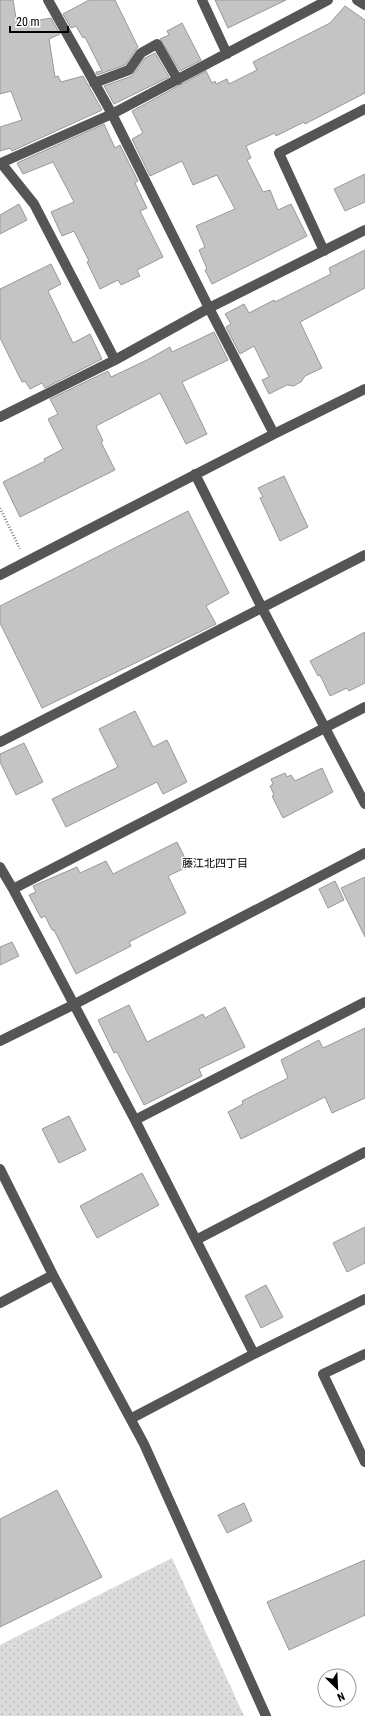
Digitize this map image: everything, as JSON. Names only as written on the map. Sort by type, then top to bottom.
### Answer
[{"type":"street","points":[[48,0],[112,114],[274,434]]},
{"type":"street","points":[[202,0],[227,54]]},
{"type":"street","points":[[115,360],[34,204],[0,162],[112,114],[328,0]]},
{"type":"street","points":[[357,0],[365,5]]},
{"type":"street","points":[[94,83],[129,70],[141,53],[157,44],[178,80]]},
{"type":"street","points":[[324,251],[279,153],[365,109]]},
{"type":"street","points":[[0,417],[115,360],[209,308],[365,230]]},
{"type":"street","points":[[0,575],[195,474],[365,389]]},
{"type":"street","points":[[195,474],[262,608],[365,804]]},
{"type":"street","points":[[0,742],[365,555]]},
{"type":"street","points":[[12,889],[365,707]]},
{"type":"street","points":[[0,1041],[73,1005],[365,853]]},
{"type":"street","points":[[0,867],[135,1120],[254,1354]]},
{"type":"street","points":[[135,1120],[365,1002]]},
{"type":"street","points":[[196,1240],[365,1152]]},
{"type":"street","points":[[0,1170],[53,1275],[132,1418],[266,1716]]},
{"type":"street","points":[[0,1303],[53,1275]]},
{"type":"street","points":[[132,1418],[254,1354],[365,1299]]},
{"type":"street","points":[[365,1354],[323,1374],[365,1462]]},
{"type":"path","points":[[0,508],[26,562]]},
{"type":"shaded area","points":[[172,1558],[244,1716],[0,1716],[0,1645]]},
{"type":"building","points":[[0,0],[13,0],[17,24],[51,18],[60,34],[49,39],[55,77],[58,76],[61,82],[83,76],[102,110],[12,151],[10,148],[0,151],[0,127],[22,120],[11,91],[0,94]]},
{"type":"building","points":[[89,0],[115,0],[138,47],[125,65],[97,75],[96,72],[102,71],[85,37],[83,38],[76,26],[71,28],[63,14]]},
{"type":"building","points":[[215,0],[286,0],[228,28]]},
{"type":"building","points":[[345,6],[365,20],[365,93],[305,124],[304,122],[276,136],[275,133],[246,146],[251,158],[247,160],[263,192],[270,190],[278,210],[291,204],[307,236],[212,284],[205,270],[207,269],[199,250],[205,247],[196,226],[235,209],[217,175],[193,185],[182,161],[150,176],[132,139],[143,133],[132,111],[206,71],[212,83],[215,81],[216,84],[227,79],[229,84],[257,70],[253,62],[330,23]]},
{"type":"building","points":[[182,23],[201,60],[180,71],[160,39],[169,35],[167,31]]},
{"type":"building","points":[[155,53],[169,77],[114,104],[104,86],[132,76],[145,58]]},
{"type":"building","points":[[104,124],[115,148],[120,145],[138,181],[135,183],[147,208],[140,211],[163,257],[137,270],[140,276],[121,285],[118,280],[100,289],[87,262],[89,261],[74,231],[62,236],[51,212],[74,202],[53,162],[23,174],[17,163]]},
{"type":"building","points":[[365,174],[365,202],[345,211],[334,189]]},
{"type":"building","points":[[19,204],[27,220],[0,234],[0,215]]},
{"type":"building","points":[[365,250],[365,288],[300,322],[322,368],[305,376],[301,382],[294,386],[287,385],[269,394],[262,380],[269,377],[254,346],[240,354],[226,327],[231,324],[225,314],[244,304],[249,313],[274,300],[275,302],[331,274],[329,268]]},
{"type":"building","points":[[51,264],[61,284],[48,291],[73,343],[90,334],[102,359],[45,388],[42,383],[30,389],[25,381],[22,382],[0,338],[0,289]]},
{"type":"building","points":[[214,332],[228,360],[182,382],[207,434],[186,444],[160,393],[96,426],[103,441],[101,442],[115,470],[20,517],[3,482],[45,461],[44,459],[63,449],[48,419],[58,414],[50,399],[108,371],[111,377],[170,347],[172,352]]},
{"type":"building","points":[[284,476],[308,527],[280,541],[260,498],[263,497],[258,488]]},
{"type":"building","points":[[188,511],[229,593],[206,606],[216,624],[42,708],[0,623],[0,606]]},
{"type":"building","points":[[365,632],[365,683],[349,691],[347,688],[330,696],[320,675],[318,676],[310,661]]},
{"type":"building","points":[[135,711],[153,747],[167,740],[187,782],[163,794],[157,782],[66,827],[52,799],[118,767],[99,729]]},
{"type":"building","points":[[24,743],[43,782],[16,795],[0,762],[0,754]]},
{"type":"building","points":[[322,768],[333,792],[283,818],[272,796],[274,795],[270,786],[273,784],[271,779],[285,773],[287,777],[291,775],[295,781]]},
{"type":"building","points":[[177,842],[189,866],[168,876],[186,913],[129,942],[131,946],[76,974],[54,930],[52,930],[45,916],[41,918],[29,895],[36,892],[33,886],[77,867],[80,873],[106,861],[113,874]]},
{"type":"building","points":[[365,877],[365,937],[341,888]]},
{"type":"building","points":[[335,881],[344,900],[328,908],[319,889]]},
{"type":"building","points":[[12,942],[19,956],[0,965],[0,947]]},
{"type":"building","points":[[129,1005],[147,1042],[203,1014],[205,1018],[225,1007],[245,1047],[199,1069],[202,1076],[144,1105],[117,1052],[114,1053],[98,1020]]},
{"type":"building","points":[[365,1028],[365,1098],[332,1113],[325,1097],[241,1139],[228,1112],[243,1104],[242,1101],[288,1078],[281,1060],[319,1040],[323,1048]]},
{"type":"building","points":[[69,1116],[86,1150],[59,1163],[42,1129]]},
{"type":"building","points":[[142,1173],[159,1205],[97,1238],[80,1206]]},
{"type":"building","points":[[365,1227],[365,1263],[347,1272],[333,1243]]},
{"type":"building","points":[[266,1285],[283,1317],[261,1328],[245,1296]]},
{"type":"building","points":[[57,1490],[102,1577],[0,1627],[0,1519]]},
{"type":"building","points":[[244,1503],[252,1521],[227,1533],[218,1515]]},
{"type":"building","points":[[365,1560],[365,1615],[289,1650],[267,1602]]},
{"type":"district","name":"藤江北四丁目","points":[[215,863]]}]
